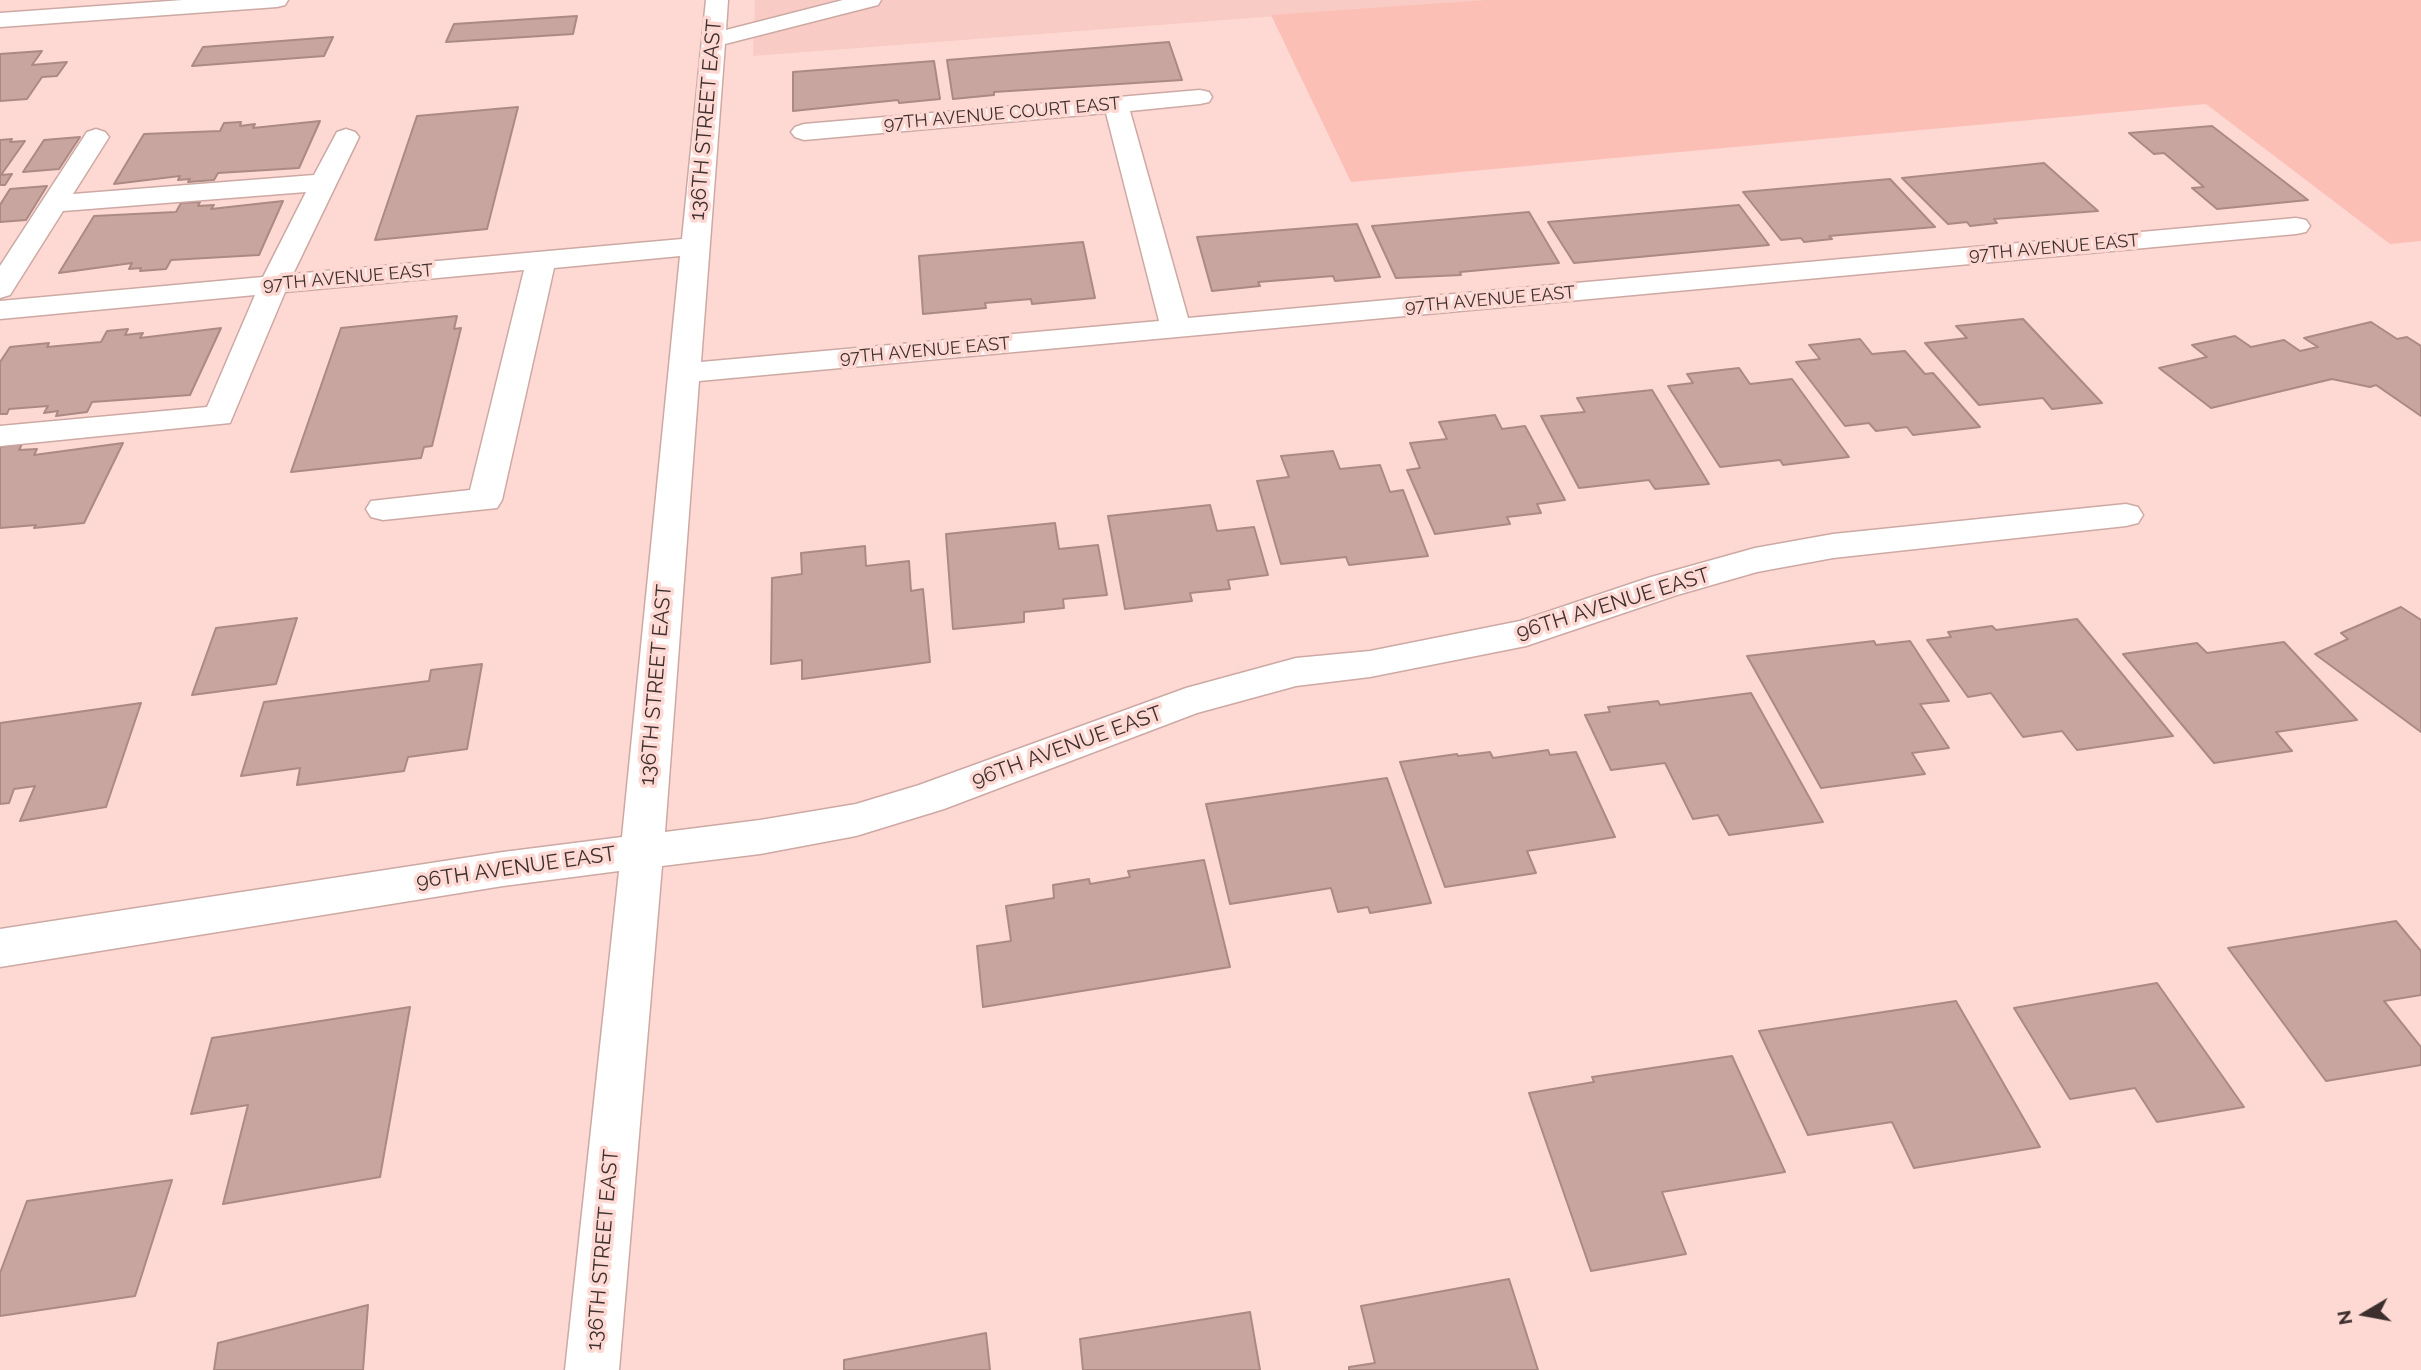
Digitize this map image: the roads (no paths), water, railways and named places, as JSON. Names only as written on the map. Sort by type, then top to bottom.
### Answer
[{"type":"street","points":[[0,20],[276,0]]},
{"type":"street","name":"136TH STREET EAST","points":[[592,1370],[642,851],[717,0]]},
{"type":"street","points":[[714,40],[870,0]]},
{"type":"street","name":"97TH AVENUE COURT EAST","points":[[804,132],[1200,97]]},
{"type":"street","points":[[1116,104],[1176,328]]},
{"type":"street","points":[[0,289],[96,137]]},
{"type":"street","points":[[0,436],[219,416],[274,284],[346,137]]},
{"type":"street","points":[[54,204],[324,182]]},
{"type":"street","name":"97TH AVENUE EAST","points":[[684,373],[2296,226]]},
{"type":"street","name":"97TH AVENUE EAST","points":[[0,310],[695,246]]},
{"type":"street","points":[[383,509],[485,499],[541,260]]},
{"type":"street","name":"96TH AVENUE EAST","points":[[0,948],[503,869],[761,837],[856,820],[929,798],[1186,702],[1296,672],[1370,664],[1526,633],[1664,586],[1755,560],[1902,537],[2126,515]]}]
